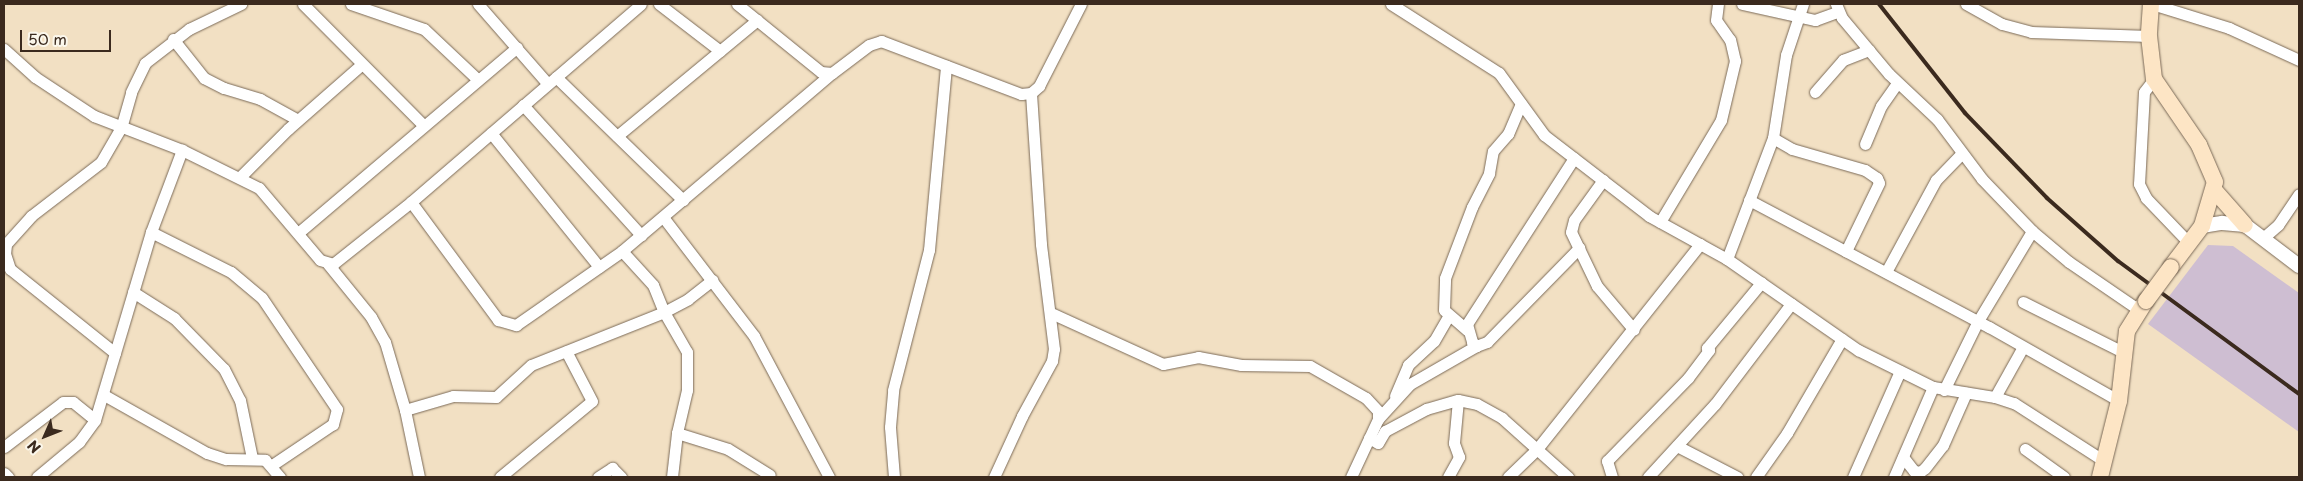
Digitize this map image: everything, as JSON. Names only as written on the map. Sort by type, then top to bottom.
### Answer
[{"type":"main road","points":[[2100,477],[2119,401],[2123,352],[2127,331],[2143,306],[2202,226],[2214,191],[2213,176],[2199,145],[2154,79],[2149,36],[2152,4]]},
{"type":"main road","points":[[2214,191],[2245,225]]},
{"type":"street","points":[[115,353],[10,269],[5,254],[6,244],[21,225],[101,162],[121,128],[136,78],[145,63],[173,40],[241,4]]},
{"type":"street","points":[[303,4],[423,125]]},
{"type":"street","points":[[351,4],[424,29],[477,79]]},
{"type":"street","points":[[478,4],[517,47],[552,81],[618,136],[683,200]]},
{"type":"street","points":[[328,264],[338,261],[411,202],[641,4]]},
{"type":"street","points":[[658,4],[720,50]]},
{"type":"street","points":[[737,4],[815,68],[821,72],[832,73]]},
{"type":"street","points":[[411,202],[491,311],[507,324],[516,325],[528,319],[622,251],[832,73],[869,45],[880,41],[1021,94],[1031,93],[1039,86],[1082,4]]},
{"type":"street","points":[[1391,4],[1499,73],[1544,135],[1603,180],[1660,222],[1727,259],[1842,339],[1933,387],[1995,397],[2037,416],[2104,461]]},
{"type":"street","points":[[1660,222],[1721,120],[1734,61],[1730,40],[1716,20],[1718,4]]},
{"type":"street","points":[[1742,4],[1798,18],[1815,20],[1836,8],[1897,83],[1937,120],[1962,153],[2032,231],[2069,262],[2143,306]]},
{"type":"street","points":[[1727,259],[1773,138],[1786,55],[1803,4]]},
{"type":"street","points":[[1966,4],[1980,8],[2002,24],[2031,32],[2149,36]]},
{"type":"street","points":[[2152,4],[2228,28],[2299,60]]},
{"type":"street","points":[[618,136],[757,20]]},
{"type":"street","points":[[173,40],[204,78],[224,88],[260,99],[298,120]]},
{"type":"street","points":[[298,233],[477,79],[517,47]]},
{"type":"street","points":[[4,49],[63,96],[121,128],[182,150],[240,177],[264,191],[320,260],[328,264],[378,328],[405,410],[419,477]]},
{"type":"street","points":[[1815,92],[1843,60],[1869,50]]},
{"type":"street","points":[[240,177],[298,120],[362,64]]},
{"type":"street","points":[[894,477],[890,427],[893,390],[929,250],[946,66]]},
{"type":"street","points":[[2154,79],[2144,92],[2139,184],[2146,198],[2189,243]]},
{"type":"street","points":[[1865,144],[1881,106],[1897,83]]},
{"type":"street","points":[[994,477],[1022,416],[1052,361],[1055,334],[1041,244],[1031,93]]},
{"type":"street","points":[[1476,346],[1467,330],[1449,315],[1443,304],[1445,278],[1472,207],[1490,173],[1493,150],[1508,134],[1521,104]]},
{"type":"street","points":[[524,105],[641,235]]},
{"type":"street","points":[[491,133],[599,267]]},
{"type":"street","points":[[1773,138],[1792,149],[1864,170],[1877,178],[1879,183],[1846,251]]},
{"type":"street","points":[[44,475],[79,442],[95,420],[151,232],[182,150]]},
{"type":"street","points":[[1886,272],[1936,180],[1962,153]]},
{"type":"street","points":[[1467,330],[1467,324],[1497,273],[1574,158]]},
{"type":"street","points":[[1603,180],[1571,226],[1597,286],[1634,330]]},
{"type":"street","points":[[2263,238],[2278,225],[2299,194]]},
{"type":"street","points":[[1749,200],[1978,321],[2119,401]]},
{"type":"street","points":[[663,217],[754,336],[829,477]]},
{"type":"street","points":[[2202,226],[2222,222],[2245,225],[2299,265]]},
{"type":"street","points":[[1944,390],[1978,321],[2032,231]]},
{"type":"street","points":[[151,232],[231,272],[262,298],[337,410],[333,424],[272,465]]},
{"type":"street","points":[[1508,477],[1537,449],[1634,330],[1700,244]]},
{"type":"street","points":[[1351,477],[1378,419],[1393,401],[1410,384],[1486,342],[1579,248]]},
{"type":"street","points":[[622,251],[653,285],[664,312],[687,352],[687,390],[677,433],[672,477]]},
{"type":"street","points":[[405,410],[453,396],[496,397],[524,369],[664,312],[688,299],[712,280]]},
{"type":"street","points":[[1612,477],[1607,461],[1688,378],[1710,350],[1707,348],[1761,283]]},
{"type":"street","points":[[133,292],[178,322],[224,369],[240,400],[252,458]]},
{"type":"street","points":[[2024,302],[2123,352]]},
{"type":"street","points":[[1648,477],[1715,404],[1791,304]]},
{"type":"street","points":[[1052,313],[1163,364],[1198,357],[1241,365],[1310,366],[1366,398],[1378,411],[1378,419]]},
{"type":"street","points":[[1393,401],[1408,366],[1434,341],[1449,315]]},
{"type":"street","points":[[1756,477],[1787,433],[1842,339]]},
{"type":"street","points":[[1995,397],[2023,347]]},
{"type":"street","points":[[500,477],[592,401],[566,351]]},
{"type":"street","points":[[1853,477],[1900,371]]},
{"type":"street","points":[[1894,477],[1933,387]]},
{"type":"street","points":[[1903,457],[1914,471],[1925,468],[1943,445],[1966,393]]},
{"type":"street","points":[[104,395],[207,453],[226,459],[252,458],[272,465],[280,477]]},
{"type":"street","points":[[1369,438],[1378,443],[1385,430],[1426,409],[1458,400],[1477,404],[1502,418],[1568,477]]},
{"type":"street","points":[[1448,477],[1459,457],[1454,443],[1458,400]]},
{"type":"street","points":[[4,447],[63,402],[73,402],[95,420]]},
{"type":"street","points":[[677,433],[728,449],[770,475]]},
{"type":"street","points":[[1677,446],[1737,477]]},
{"type":"street","points":[[2025,449],[2064,477]]},
{"type":"street","points":[[598,477],[612,468],[620,477]]},
{"type":"street","points":[[4,473],[8,477]]},
{"type":"shaded area","points":[[2208,245],[2233,246],[2299,293],[2299,432],[2148,324]]},
{"type":"railway","points":[[1879,4],[1965,113],[2047,198],[2118,261],[2299,394]]}]
